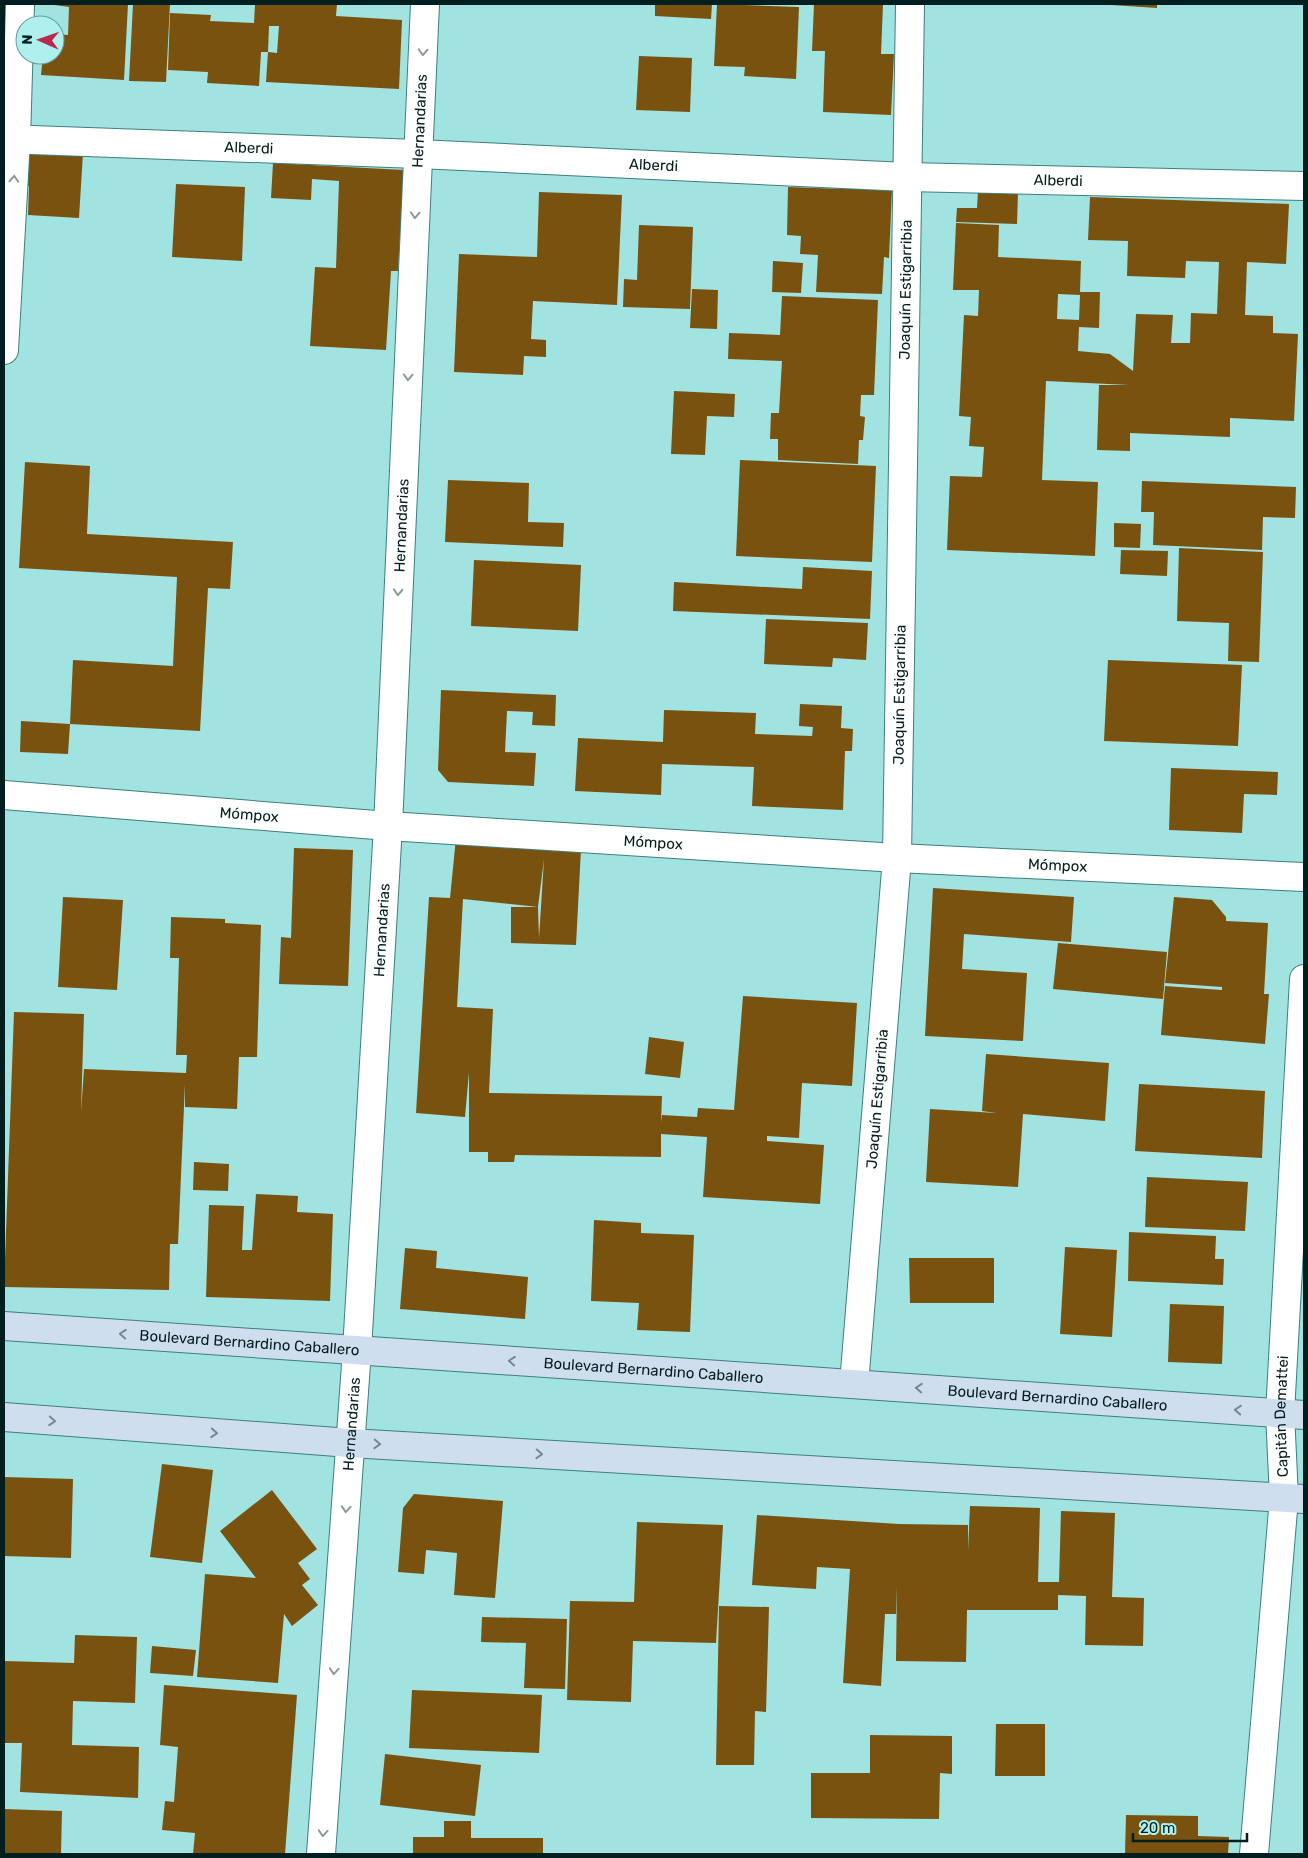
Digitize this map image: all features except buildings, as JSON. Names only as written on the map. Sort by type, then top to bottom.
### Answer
[{"type":"main road","name":"Boulevard Bernardino Caballero","points":[[4,1326],[1292,1414]]},
{"type":"main road","points":[[4,1417],[350,1443],[1294,1498]]},
{"type":"street","points":[[4,350],[10,140],[20,4]]},
{"type":"street","name":"Hernandarias","points":[[321,1854],[357,1350],[388,826],[425,4]]},
{"type":"street","name":"Joaquín Estigarribia","points":[[854,1384],[897,858],[910,4]]},
{"type":"street","name":"Alberdi","points":[[10,140],[418,154],[907,177],[1304,186]]},
{"type":"street","name":"Mómpox","points":[[4,795],[388,826],[897,858],[1304,877]]},
{"type":"street","name":"Capitán Demattei","points":[[1254,1854],[1294,1498],[1292,1414],[1304,979]]}]
